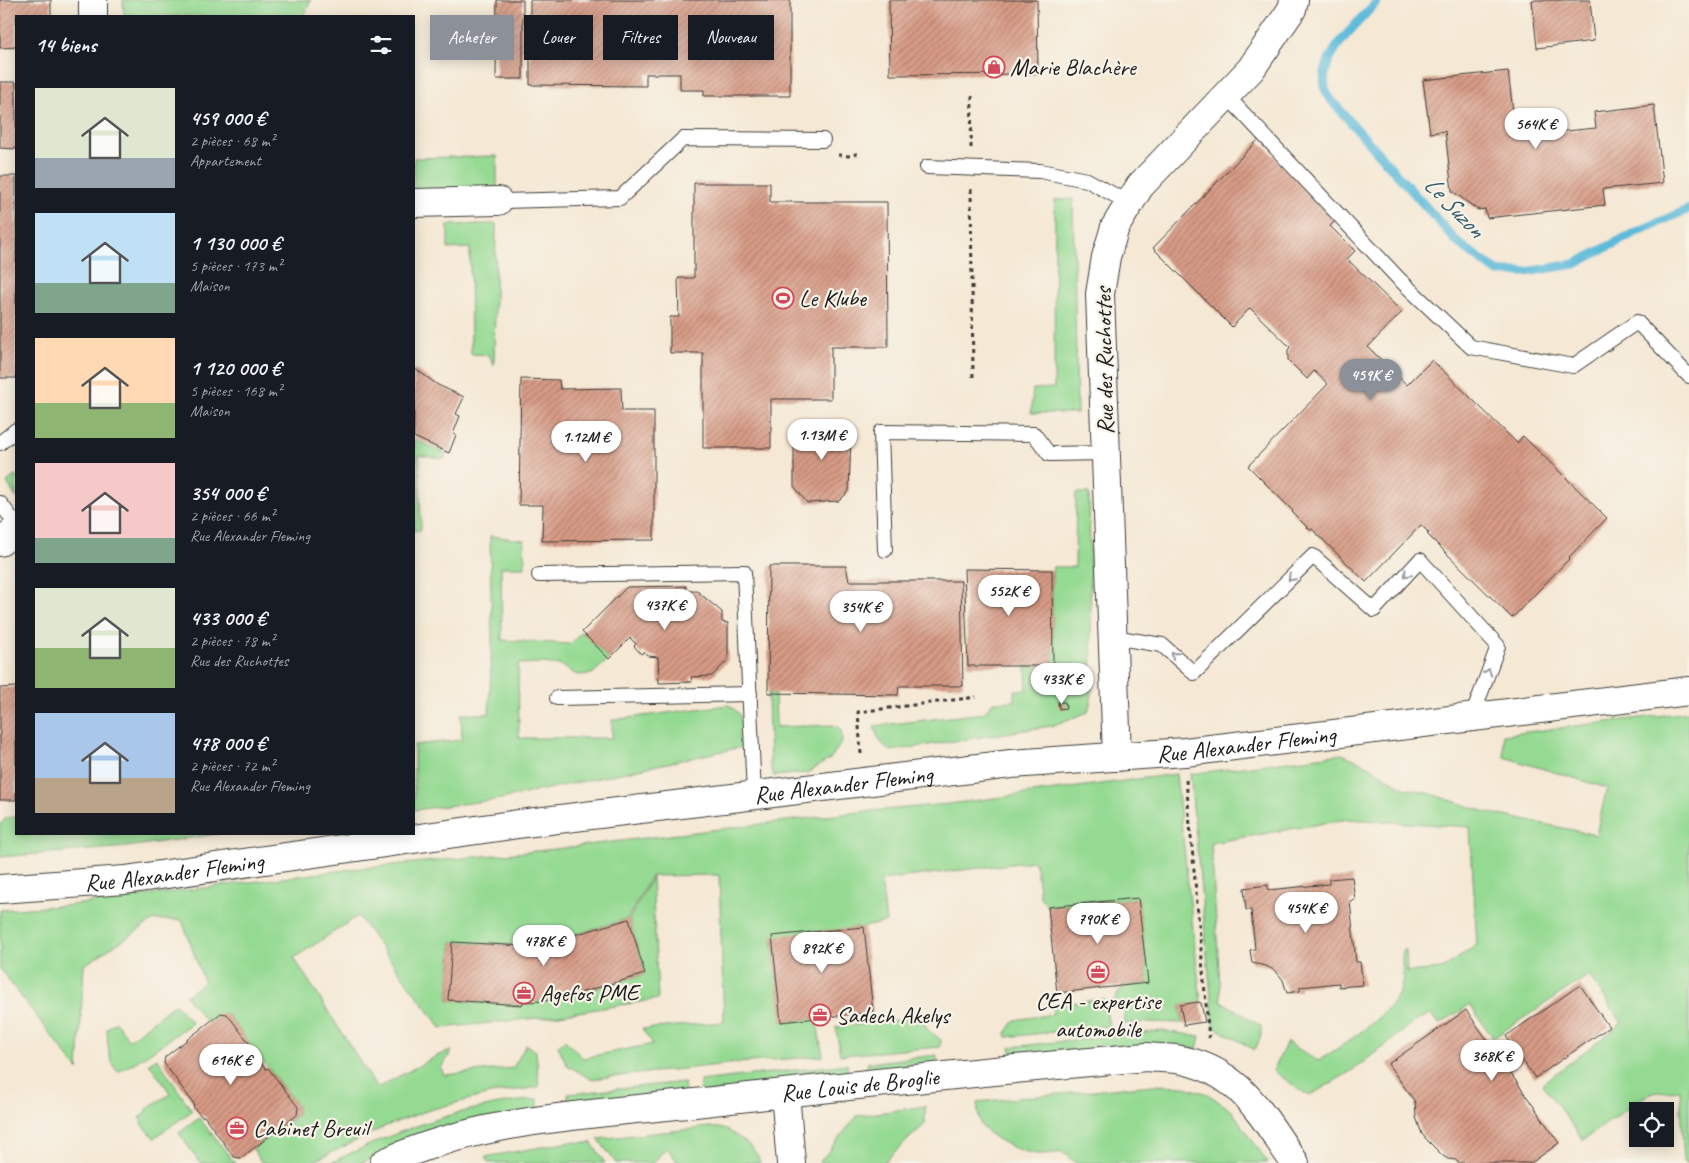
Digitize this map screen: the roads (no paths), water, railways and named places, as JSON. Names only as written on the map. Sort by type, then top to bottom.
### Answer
[{"type":"street","points":[[93,0],[93,15]]},
{"type":"street","name":"Rue des Ruchottes","points":[[1117,757],[1100,294],[1106,257],[1115,227],[1140,186],[1252,69],[1292,8],[1294,0]]},
{"type":"street","points":[[415,203],[498,201]]},
{"type":"street","points":[[0,542],[15,531]]},
{"type":"street","name":"Rue Alexander Fleming","points":[[0,889],[125,880],[518,824],[1011,764],[1184,752],[1689,691]]},
{"type":"street","name":"Rue Louis de Broglie","points":[[384,1163],[417,1148],[465,1134],[513,1124],[785,1093],[1146,1057],[1176,1059],[1204,1066],[1227,1077],[1248,1096],[1295,1163]]},
{"type":"street","points":[[785,1093],[791,1163]]},
{"type":"lane","points":[[1226,96],[1398,278],[1472,347],[1573,366],[1637,322],[1689,376]]},
{"type":"lane","points":[[498,201],[620,198],[683,139],[822,140]]},
{"type":"lane","points":[[927,167],[1040,171],[1087,180],[1129,204]]},
{"type":"lane","points":[[0,443],[15,431]]},
{"type":"lane","points":[[885,550],[881,432],[1034,434],[1049,454],[1105,453]]},
{"type":"lane","points":[[0,502],[15,523]]},
{"type":"lane","points":[[1113,637],[1162,645],[1194,673],[1313,556],[1374,610],[1420,560],[1498,646],[1472,718]]},
{"type":"lane","points":[[539,574],[744,572],[754,795]]},
{"type":"lane","points":[[557,698],[750,694]]},
{"type":"waterway","name":"Le Suzon","points":[[1378,0],[1334,51],[1328,62],[1325,74],[1326,92],[1457,242],[1498,272],[1526,272],[1575,264],[1634,233],[1689,209]]},
{"type":"place","name":"Marie Blachère","points":[[994,67]]},
{"type":"place","name":"Le Klube","points":[[783,298]]},
{"type":"place","name":"CEA - expertise automobile","points":[[1098,972]]},
{"type":"place","name":"Agefos PME","points":[[524,993]]},
{"type":"place","name":"Sadech Akelys","points":[[820,1015]]},
{"type":"place","name":"Cabinet Breuil","points":[[237,1128]]}]
